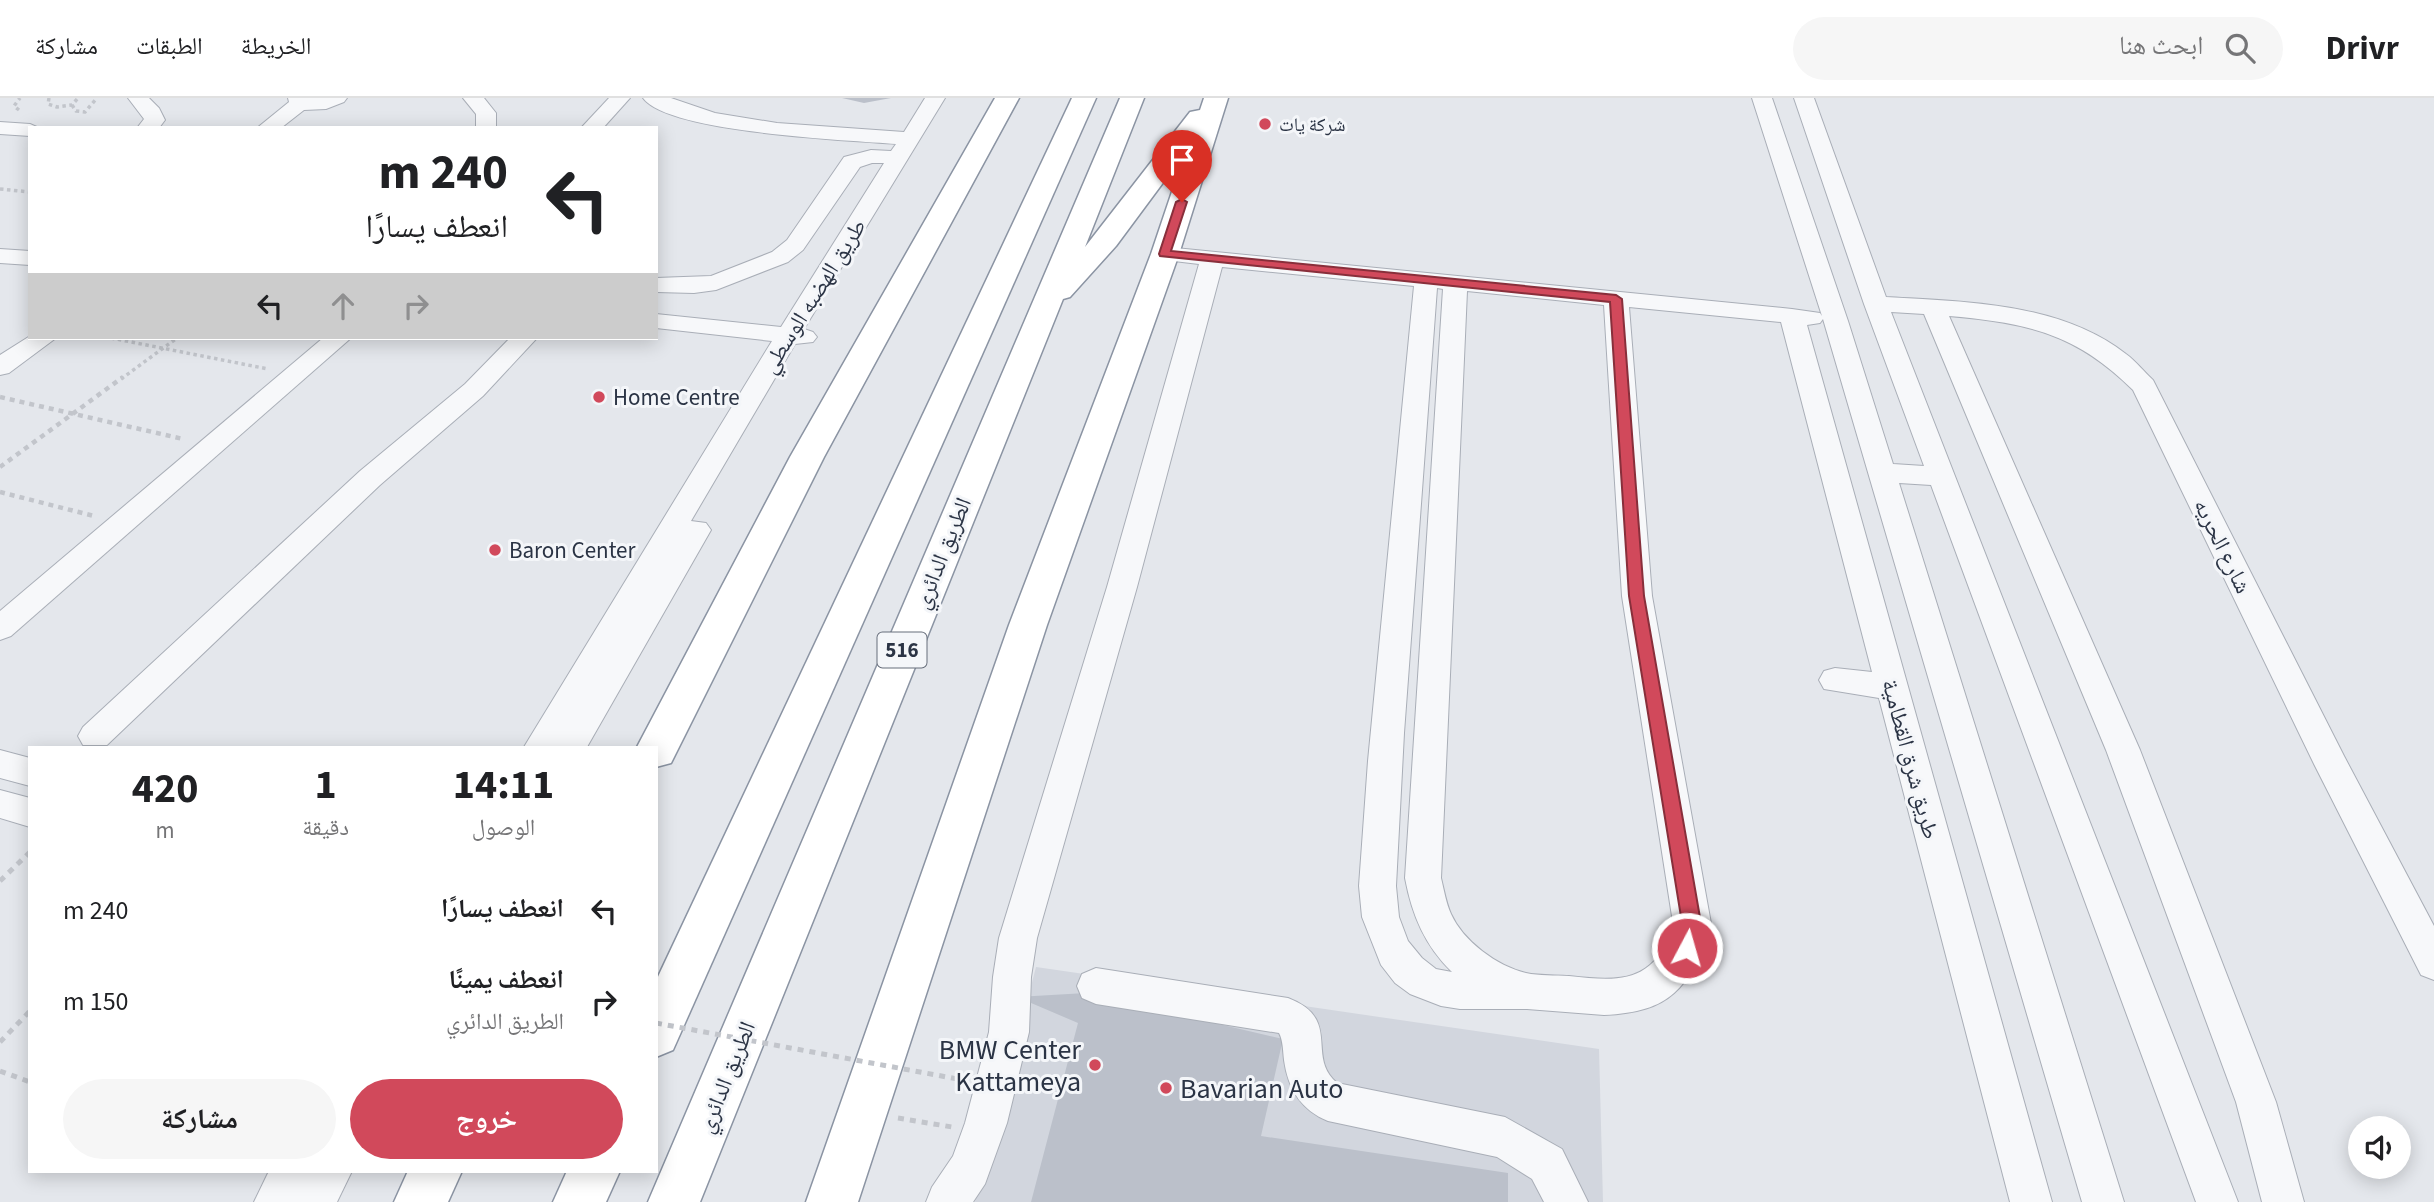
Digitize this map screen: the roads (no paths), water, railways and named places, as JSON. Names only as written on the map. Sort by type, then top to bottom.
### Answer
[{"type":"highway","points":[[658,747],[807,457],[1007,98]]},
{"type":"highway","name":"516","points":[[658,1030],[1084,98]]},
{"type":"highway","name":"الطريق الدائري","points":[[674,1202],[1043,307],[1132,98]]},
{"type":"highway","name":"516","points":[[1043,307],[1098,251],[1215,98]]},
{"type":"highway","name":"516","points":[[832,1202],[1027,625],[1165,254],[1215,98]]},
{"type":"highway","points":[[420,1202],[435,1173]]},
{"type":"highway","points":[[579,1202],[593,1173]]},
{"type":"street","points":[[138,98],[155,116],[149,126]]},
{"type":"street","points":[[269,126],[298,100],[319,105],[337,98]]},
{"type":"street","points":[[472,98],[486,113],[486,126]]},
{"type":"street","points":[[593,126],[620,98]]},
{"type":"street","points":[[653,98],[682,110],[722,120],[904,148]]},
{"type":"street","name":"طريق الهضبه الوسطي","points":[[571,746],[904,148],[935,98]]},
{"type":"street","name":"طريق الهضبه الوسطي","points":[[542,746],[953,98]]},
{"type":"street","points":[[1762,98],[1836,321],[2104,1202]]},
{"type":"street","points":[[1804,98],[1876,304],[2217,1202]]},
{"type":"street","points":[[0,128],[28,130]]},
{"type":"street","points":[[658,285],[694,286],[716,283],[780,257],[795,245],[852,162],[904,148]]},
{"type":"street","points":[[1165,254],[1836,321]]},
{"type":"street","points":[[0,256],[28,258]]},
{"type":"street","points":[[947,1202],[970,1169],[984,1132],[1007,1043],[1018,938],[1122,587],[1212,258]]},
{"type":"street","points":[[1441,281],[1433,385],[1402,559],[1380,835],[1379,912],[1383,928],[1402,962],[1415,976],[1438,988],[1468,993],[1526,991],[1601,998],[1639,994],[1655,986],[1677,965],[1687,948],[1693,929],[1637,596],[1616,299]]},
{"type":"street","name":"شارع الحريه","points":[[1876,304],[2008,314],[2061,328],[2109,353],[2144,386],[2330,764],[2434,963]]},
{"type":"street","points":[[1934,309],[2123,750],[2256,1102],[2283,1202]]},
{"type":"street","name":"طريق شرق القطامية","points":[[1792,316],[2031,1202]]},
{"type":"street","points":[[658,321],[799,337]]},
{"type":"street","points":[[1,360],[28,328]]},
{"type":"street","points":[[1,360],[39,340]]},
{"type":"street","points":[[0,600],[316,340]]},
{"type":"street","points":[[0,628],[336,340]]},
{"type":"street","points":[[95,736],[370,478],[481,384],[522,340]]},
{"type":"street","points":[[1433,385],[1439,563],[1423,840],[1425,896],[1442,934],[1474,969],[1526,991]]},
{"type":"street","points":[[1882,473],[1941,476]]},
{"type":"street","points":[[1402,559],[1439,563]]},
{"type":"street","points":[[1837,685],[1893,691]]},
{"type":"street","points":[[0,764],[28,771]]},
{"type":"street","points":[[1380,835],[1423,840]]},
{"type":"street","points":[[1096,986],[1288,1016],[1300,1026],[1308,1080],[1316,1094],[1328,1101],[1505,1138],[1548,1164],[1567,1202]]},
{"type":"street","points":[[275,1202],[292,1173]]},
{"type":"street","points":[[314,1202],[330,1173]]},
{"type":"place","name":"شركة يات","points":[[1265,124]]},
{"type":"place","name":"Home Centre","points":[[599,397]]},
{"type":"place","name":"Baron Center","points":[[495,550]]},
{"type":"place","name":"BMW Center Kattameya","points":[[1095,1065]]},
{"type":"place","name":"Bavarian Auto","points":[[1166,1088]]}]
